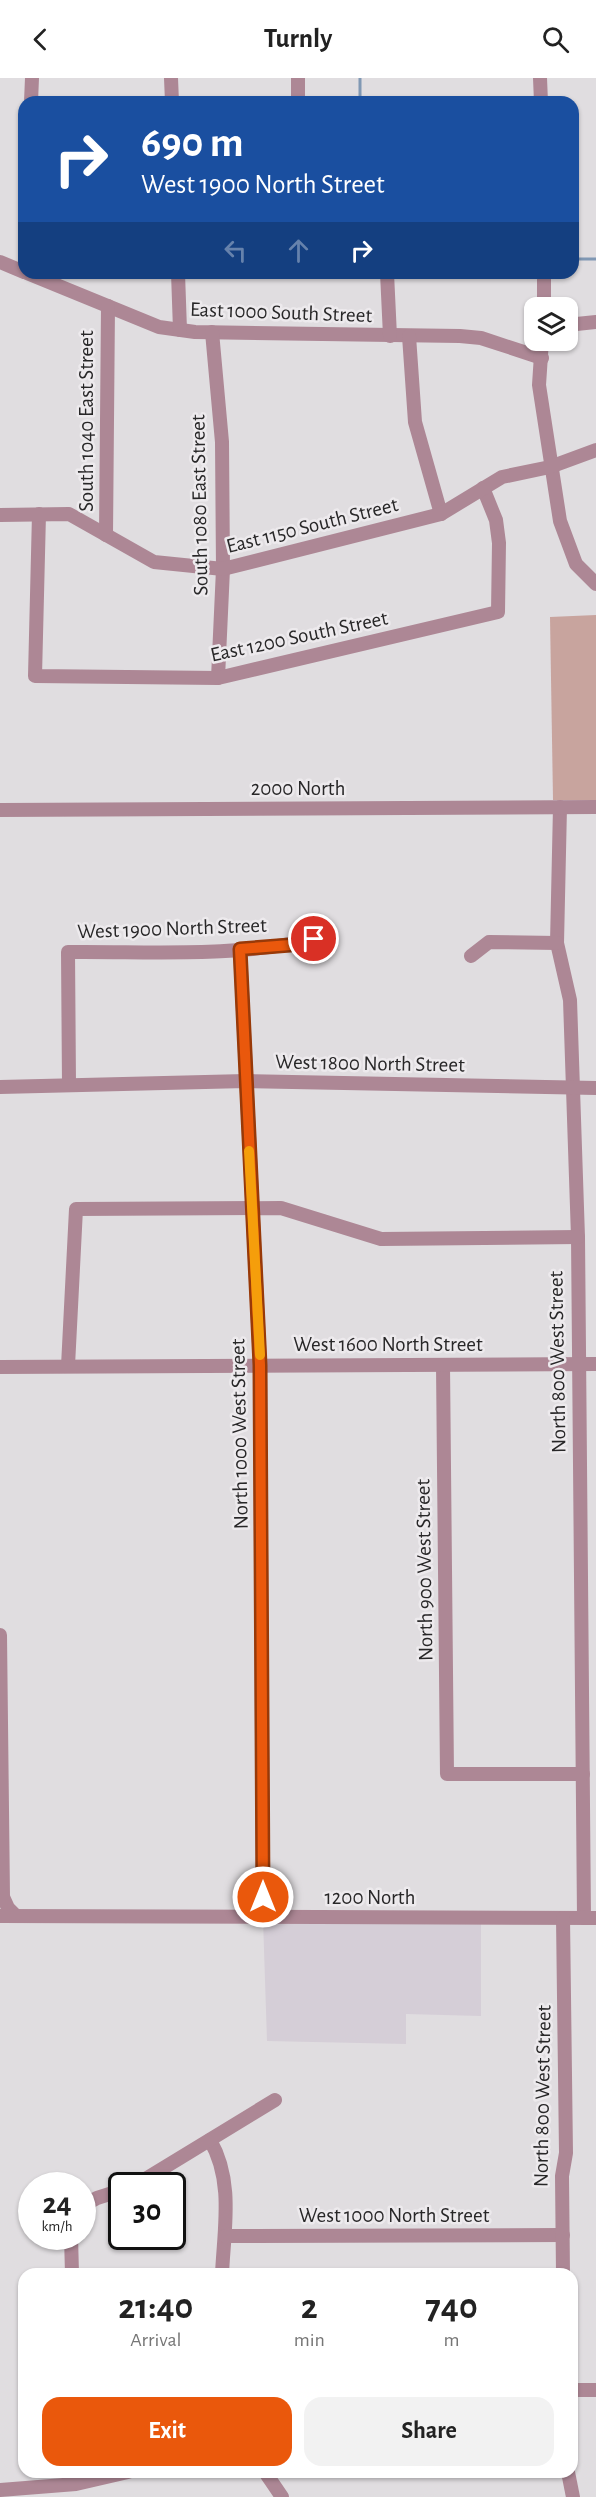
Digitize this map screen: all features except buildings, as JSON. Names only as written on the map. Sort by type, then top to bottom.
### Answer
[{"type":"street","points":[[31,96],[32,78]]},
{"type":"street","points":[[171,78],[172,96]]},
{"type":"street","points":[[298,78],[298,96]]},
{"type":"street","points":[[540,78],[542,96]]},
{"type":"street","name":"East 1000 South Street","points":[[0,262],[18,269]]},
{"type":"street","name":"East 1000 South Street","points":[[43,279],[159,327],[212,332],[460,336],[481,338],[542,358]]},
{"type":"street","points":[[178,279],[180,330]]},
{"type":"street","points":[[387,279],[390,336]]},
{"type":"street","points":[[544,279],[544,297]]},
{"type":"street","name":"South 1040 East Street","points":[[106,535],[108,306]]},
{"type":"street","points":[[578,324],[596,322]]},
{"type":"street","name":"South 1080 East Street","points":[[212,332],[222,442],[223,569],[218,678]]},
{"type":"street","points":[[409,336],[415,422],[441,514]]},
{"type":"street","points":[[542,351],[539,385],[550,467],[564,535],[576,564],[596,584]]},
{"type":"street","name":"East 1150 South Street","points":[[0,515],[69,514],[154,562],[223,569],[441,514],[502,477],[550,467],[596,450]]},
{"type":"street","name":"East 1200 South Street","points":[[39,514],[35,676],[218,678],[498,612],[499,543],[496,520],[483,488]]},
{"type":"street","name":"North 800 West Street","points":[[560,807],[557,943],[570,1000],[574,1088],[578,1237],[578,1364],[589,1659],[583,1774],[590,1918]]},
{"type":"street","name":"2000 North","points":[[0,810],[596,807]]},
{"type":"street","name":"West 1900 North Street","points":[[69,1085],[68,952],[240,949],[290,945],[314,939]]},
{"type":"street","points":[[471,956],[489,942],[557,943]]},
{"type":"street","name":"North 1000 West Street","points":[[240,949],[260,1365],[263,1918]]},
{"type":"street","name":"West 1800 North Street","points":[[0,1087],[246,1081],[596,1088]]},
{"type":"street","points":[[68,1366],[76,1209],[281,1208],[381,1239],[578,1237]]},
{"type":"street","name":"West 1600 North Street","points":[[0,1367],[596,1364]]},
{"type":"street","name":"North 900 West Street","points":[[443,1365],[447,1774],[583,1774]]},
{"type":"street","points":[[0,1635],[3,1898],[8,1908],[16,1916]]},
{"type":"street","name":"1200 North","points":[[0,1916],[590,1918]]},
{"type":"street","name":"North 800 West Street","points":[[563,1918],[566,2153],[562,2176],[563,2268]]},
{"type":"street","points":[[157,2172],[275,2100]]},
{"type":"street","points":[[210,2140],[217,2151],[226,2193],[222,2268]]},
{"type":"street","name":"West 1000 North Street","points":[[225,2236],[562,2235]]},
{"type":"street","points":[[71,2250],[72,2268]]},
{"type":"street","points":[[578,2390],[596,2390]]},
{"type":"street","points":[[0,2490],[76,2478]]},
{"type":"street","points":[[269,2478],[282,2497]]},
{"type":"street","points":[[569,2478],[573,2497]]},
{"type":"shaded area","points":[[596,615],[596,800],[553,800],[550,617]]},
{"type":"shaded area","points":[[481,1918],[481,2016],[406,2014],[406,2044],[267,2041],[263,1919]]},
{"type":"waterway","points":[[360,78],[360,96]]},
{"type":"waterway","points":[[579,259],[596,259]]},
{"type":"slow traffic","points":[[249,1151],[260,1355]]},
{"type":"route","points":[[263,1897],[260,1365],[240,949],[290,945],[314,939]]}]
